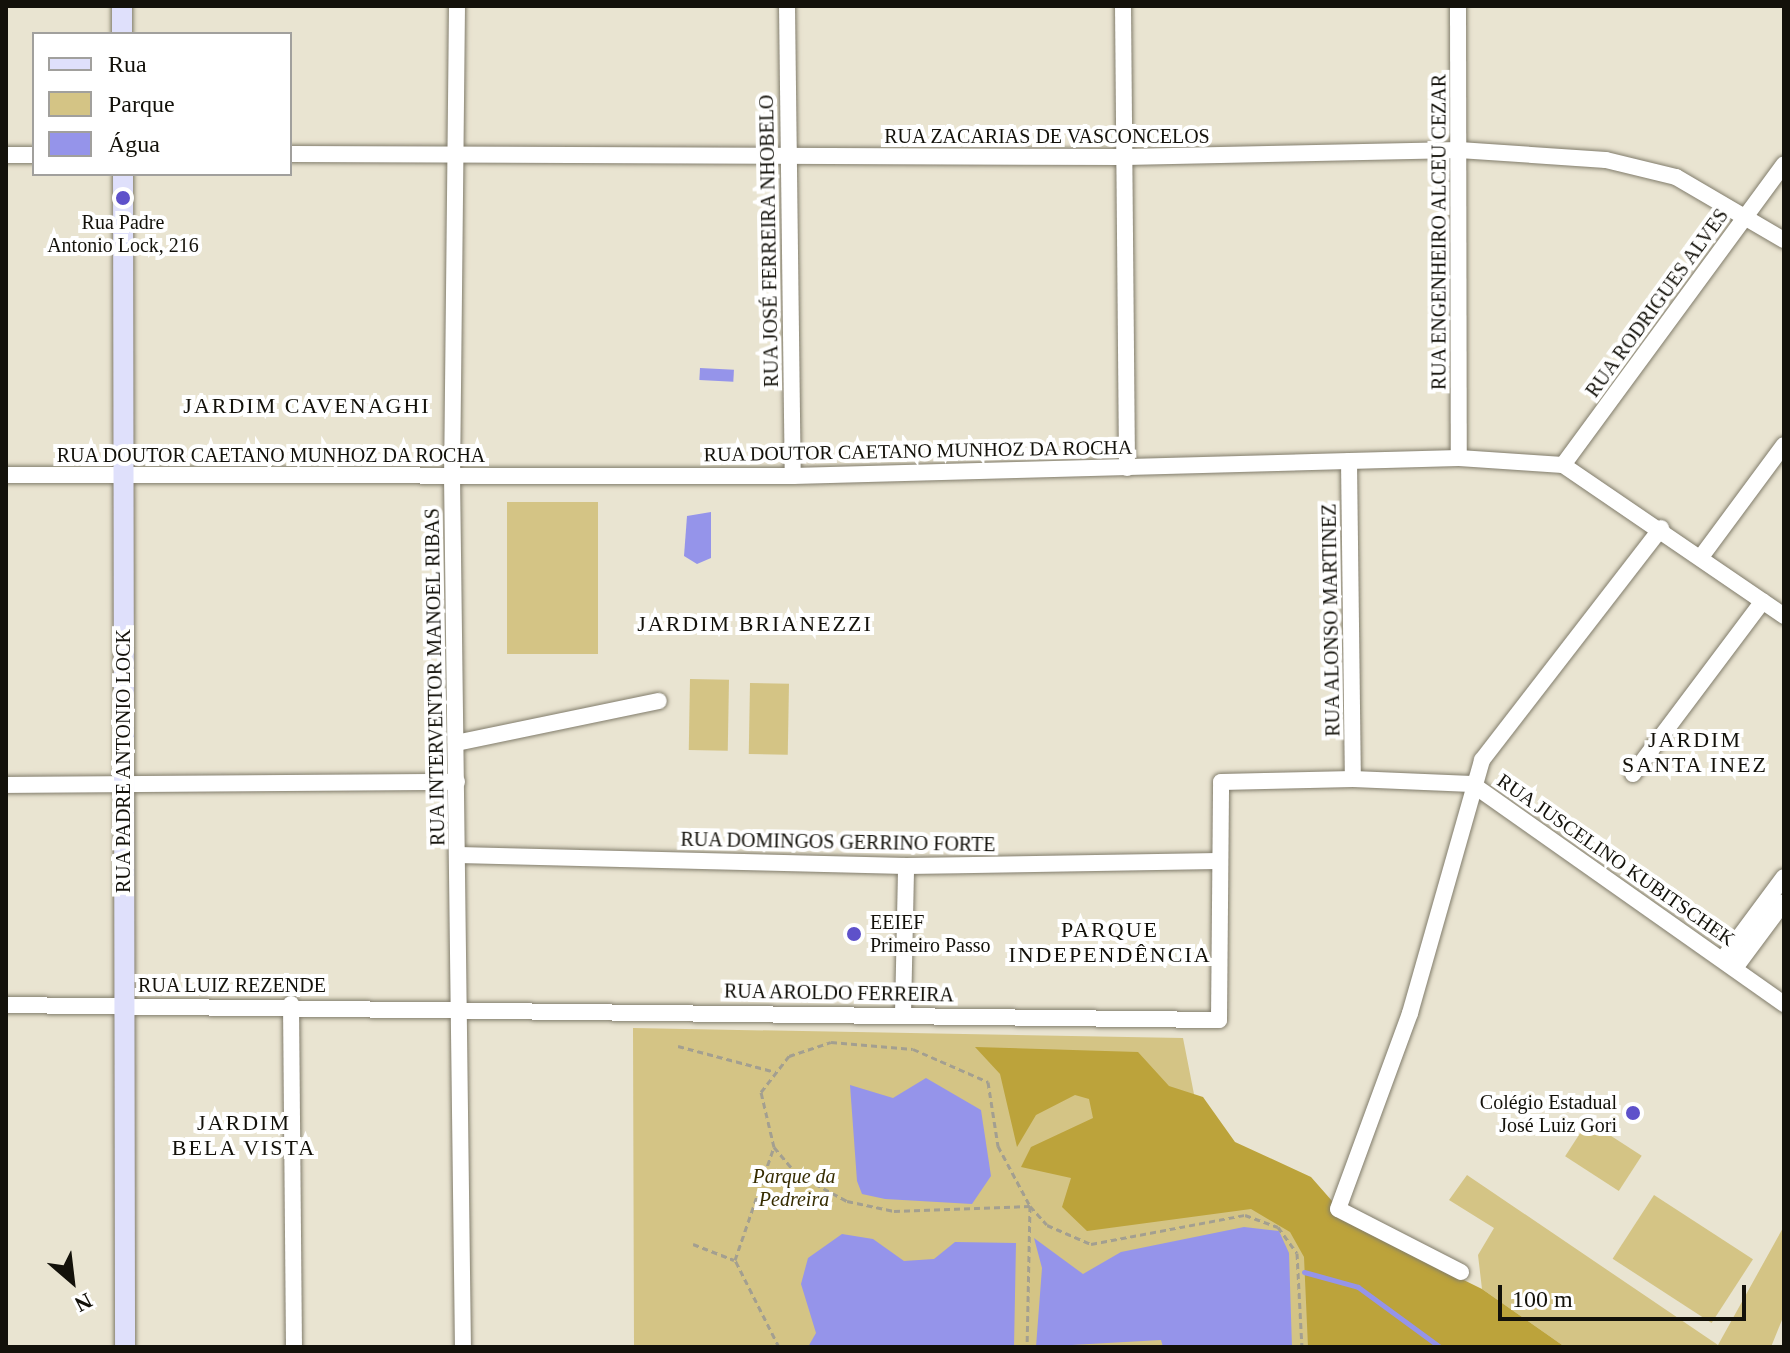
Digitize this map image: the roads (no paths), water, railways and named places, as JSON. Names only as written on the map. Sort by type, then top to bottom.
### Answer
[{"type":"main road","points":[[122,6],[122,32]]},
{"type":"main road","name":"RUA PADRE ANTONIO LOCK","points":[[123,176],[125,1347]]},
{"type":"street","name":"RUA INTERVENTOR MANOEL RIBAS","points":[[457,6],[452,475],[463,1347]]},
{"type":"street","name":"RUA JOSÉ FERREIRA NHOBELO","points":[[787,6],[786,156],[793,476]]},
{"type":"street","points":[[1123,6],[1127,468]]},
{"type":"street","name":"RUA ENGENHEIRO ALCEU CEZAR","points":[[1458,6],[1459,458]]},
{"type":"street","name":"RUA ZACARIAS DE VASCONCELOS","points":[[292,154],[1125,157],[1459,150],[1606,160],[1676,177],[1747,214],[1784,240]]},
{"type":"street","points":[[6,155],[32,155]]},
{"type":"street","name":"RUA RODRIGUES ALVES","points":[[1563,465],[1784,164]]},
{"type":"street","points":[[1701,557],[1784,445]]},
{"type":"street","name":"RUA DOUTOR CAETANO MUNHOZ DA ROCHA","points":[[6,475],[793,476],[1459,458],[1563,465],[1661,528],[1784,616]]},
{"type":"street","name":"RUA ALONSO MARTINEZ","points":[[1349,461],[1353,779]]},
{"type":"street","points":[[1461,1272],[1338,1209],[1410,1013],[1472,784],[1482,760],[1661,528]]},
{"type":"street","points":[[1633,774],[1763,601]]},
{"type":"street","points":[[456,743],[659,701]]},
{"type":"street","name":"RUA JUSCELINO KUBITSCHEK","points":[[1218,861],[1221,782],[1353,779],[1472,784],[1784,1004]]},
{"type":"street","points":[[6,785],[457,782]]},
{"type":"street","name":"RUA DOMINGOS GERRINO FORTE","points":[[458,855],[906,866],[1218,861]]},
{"type":"street","name":"RUA AROLDO FERREIRA","points":[[458,1006],[1219,1020],[1218,861]]},
{"type":"street","points":[[903,1014],[906,866]]},
{"type":"street","points":[[1729,964],[1784,877]]},
{"type":"street","points":[[1729,964],[1784,902]]},
{"type":"street","points":[[291,1004],[294,1347]]},
{"type":"street","name":"RUA LUIZ REZENDE","points":[[6,1005],[458,1006]]},
{"type":"water","points":[[700,368],[734,370],[733,382],[699,380]]},
{"type":"water","points":[[711,512],[711,558],[697,564],[684,556],[687,516]]},
{"type":"water","points":[[926,1078],[981,1110],[991,1176],[972,1204],[885,1199],[862,1194],[857,1181],[850,1085],[893,1098]]},
{"type":"water","points":[[1244,1227],[1279,1231],[1289,1253],[1292,1347],[1163,1347],[1161,1340],[1036,1347],[1042,1268],[1034,1238],[1083,1274],[1121,1252]]},
{"type":"water","points":[[842,1234],[873,1239],[904,1261],[934,1259],[955,1242],[1016,1243],[1014,1347],[808,1347],[816,1333],[801,1284],[808,1258]]},
{"type":"waterway","points":[[1304,1272],[1358,1287],[1440,1347]]},
{"type":"place","name":"Rua Padre Antonio Lock, 216","points":[[123,198]]},
{"type":"place","name":"EEIEF Primeiro Passo","points":[[854,934]]},
{"type":"place","name":"Colégio Estadual José Luiz Gori","points":[[1633,1113]]},
{"type":"district","name":"JARDIM CAVENAGHI","points":[[307,406]]},
{"type":"district","name":"JARDIM BRIANEZZI","points":[[755,624]]},
{"type":"district","name":"JARDIM SANTA INEZ","points":[[1695,752]]},
{"type":"district","name":"PARQUE INDEPENDÊNCIA","points":[[1110,942]]},
{"type":"district","name":"JARDIM BELA VISTA","points":[[244,1134]]},
{"type":"park label","name":"Parque da Pedreira","points":[[794,1188]]}]
